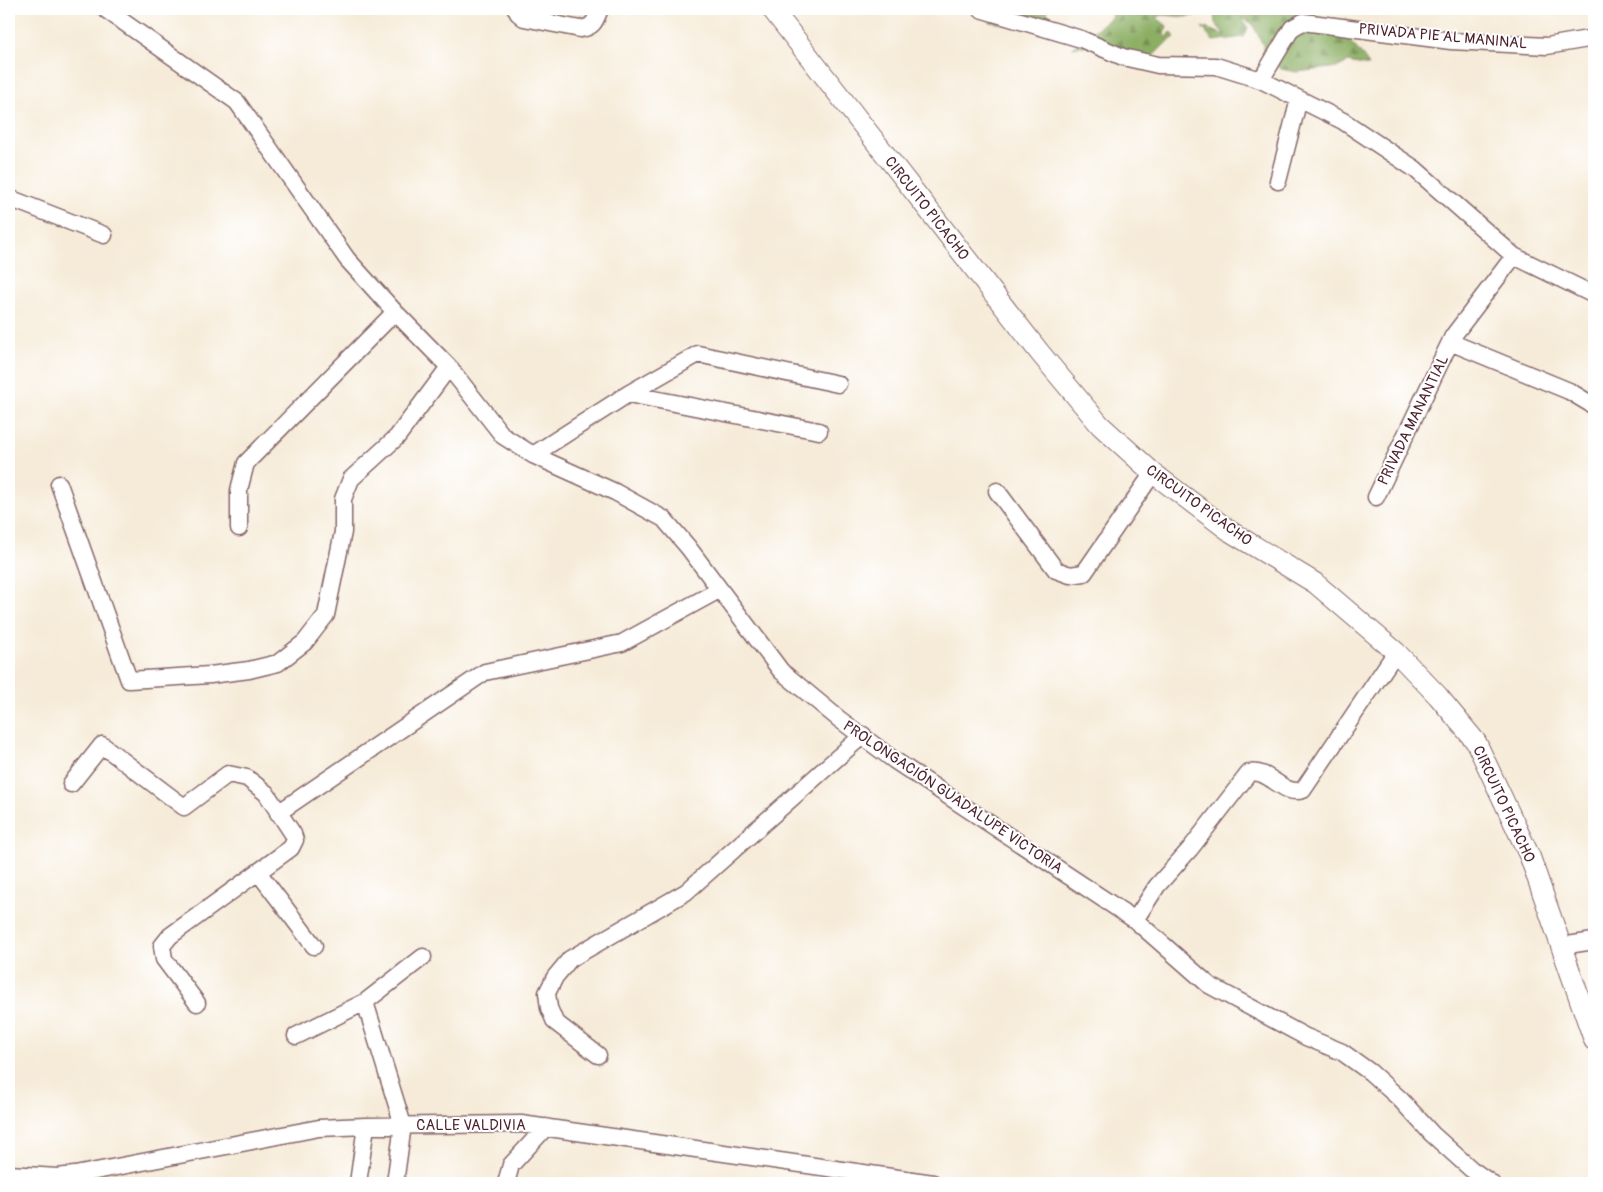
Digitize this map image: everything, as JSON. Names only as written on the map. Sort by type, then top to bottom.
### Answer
[{"type":"main road","name":"CIRCUITO PICACHO","points":[[772,9],[1040,353],[1100,426],[1153,473],[1231,532],[1315,583],[1396,652],[1438,696],[1476,742],[1530,857],[1594,1040]]},
{"type":"street","name":"PROLONGACIÓN GUADALUPE VICTORIA","points":[[105,9],[237,102],[347,259],[449,367],[503,436],[533,455],[615,492],[664,519],[688,547],[781,671],[840,719],[894,760],[1135,920],[1209,985],[1306,1036],[1342,1052],[1370,1072],[1400,1099],[1432,1134],[1471,1169],[1491,1183]]},
{"type":"street","points":[[516,9],[524,18],[580,29],[589,28],[596,20],[600,9]]},
{"type":"street","points":[[980,9],[1081,39],[1123,57],[1158,65],[1216,66],[1261,80],[1343,121],[1416,169],[1514,256],[1594,295]]},
{"type":"street","name":"PRIVADA PIE AL MANINAL","points":[[1261,80],[1292,28],[1303,22],[1451,40],[1547,46],[1594,38]]},
{"type":"street","points":[[1278,181],[1299,99]]},
{"type":"street","points":[[9,198],[104,235]]},
{"type":"street","name":"PRIVADA MANANTIAL","points":[[1376,497],[1453,336],[1514,256]]},
{"type":"street","points":[[240,528],[239,490],[246,464],[395,312]]},
{"type":"street","points":[[1450,342],[1569,391],[1594,406]]},
{"type":"street","points":[[533,455],[628,394],[698,354],[838,384]]},
{"type":"street","points":[[59,484],[129,680],[210,675],[249,670],[278,663],[305,642],[326,615],[343,532],[343,499],[350,480],[397,437],[449,367]]},
{"type":"street","points":[[628,394],[819,431]]},
{"type":"street","points":[[997,491],[1056,570],[1070,574],[1084,573],[1153,473]]},
{"type":"street","points":[[278,813],[485,672],[622,643],[719,590]]},
{"type":"street","points":[[1135,920],[1157,886],[1190,849],[1249,773],[1256,771],[1288,790],[1296,792],[1302,790],[1396,652]]},
{"type":"street","points":[[598,1055],[555,1022],[549,1008],[547,993],[555,977],[570,959],[686,892],[862,735]]},
{"type":"street","points":[[71,784],[102,746],[184,806],[228,774],[247,778],[266,793],[293,834],[295,840],[291,848],[170,936],[162,946],[164,959],[197,1002]]},
{"type":"street","points":[[258,872],[314,946]]},
{"type":"street","points":[[1561,946],[1594,941]]},
{"type":"street","points":[[296,1036],[366,1002],[423,957]]},
{"type":"street","points":[[366,1002],[403,1125],[396,1183]]},
{"type":"street","name":"CALLE VALDIVIA","points":[[9,1174],[57,1177],[75,1175],[319,1128],[521,1124],[546,1126],[933,1183]]},
{"type":"street","points":[[358,1183],[366,1126]]},
{"type":"street","points":[[506,1183],[511,1165],[546,1126]]},
{"type":"green space","points":[[997,9],[1046,9],[1049,16],[1030,27],[990,22]]},
{"type":"green space","points":[[1113,9],[1317,9],[1315,15],[1342,28],[1346,18],[1350,26],[1341,32],[1360,52],[1369,66],[1348,62],[1338,67],[1297,72],[1281,69],[1264,59],[1263,45],[1252,23],[1241,18],[1248,28],[1244,37],[1213,41],[1202,27],[1225,35],[1215,23],[1214,13],[1184,17],[1163,15],[1156,17],[1167,26],[1164,34],[1166,39],[1171,32],[1175,37],[1150,59],[1093,45],[1073,47],[1111,18]]}]
